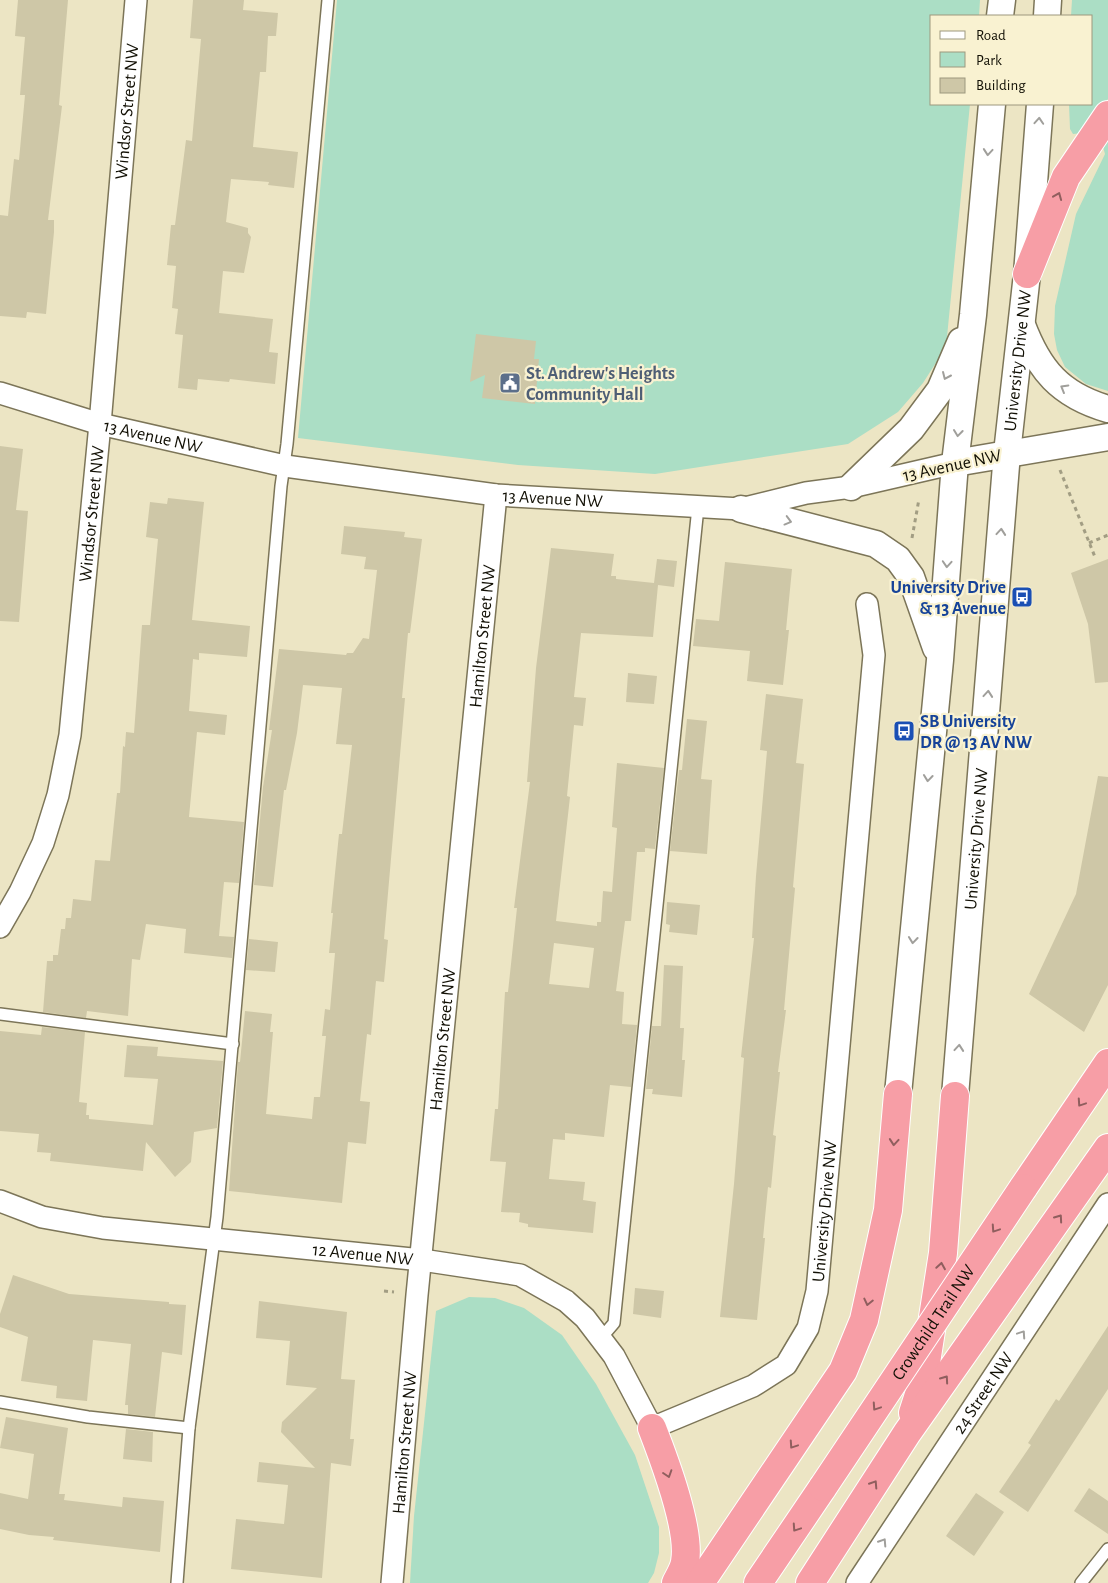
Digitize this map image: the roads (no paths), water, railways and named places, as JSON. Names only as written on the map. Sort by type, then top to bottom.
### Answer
[{"type":"highway","points":[[1027,274],[1066,177],[1108,115]]},
{"type":"highway","name":"Crowchild Trail NW","points":[[758,1583],[1022,1188],[1108,1063]]},
{"type":"highway","points":[[700,1583],[843,1371],[864,1320],[888,1210],[898,1094]]},
{"type":"highway","points":[[907,1433],[923,1382],[943,1252],[955,1096]]},
{"type":"highway","points":[[810,1583],[907,1433],[1108,1148]]},
{"type":"highway","points":[[652,1428],[673,1488],[682,1525],[685,1562],[676,1583]]},
{"type":"street","name":"Windsor Street NW","points":[[0,927],[20,892],[43,843],[58,795],[70,735],[100,424],[136,0]]},
{"type":"street","points":[[1000,15],[1002,0]]},
{"type":"street","points":[[1047,15],[1048,0]]},
{"type":"street","points":[[898,1094],[940,660],[954,463],[973,315],[992,105]]},
{"type":"street","name":"University Drive NW","points":[[955,1096],[1007,453],[1027,274],[1040,105]]},
{"type":"street","points":[[850,488],[910,428],[940,390],[973,315]]},
{"type":"street","points":[[1022,323],[1032,350],[1043,369],[1057,384],[1092,404],[1108,408]]},
{"type":"street","name":"13 Avenue NW","points":[[0,393],[100,424],[285,466],[496,495],[741,509],[806,493],[850,488],[954,463],[1108,437]]},
{"type":"street","name":"Hamilton Street NW","points":[[392,1583],[417,1295],[422,1260],[496,495]]},
{"type":"street","points":[[741,509],[876,544],[898,559],[911,577],[940,660]]},
{"type":"street","name":"University Drive NW","points":[[652,1428],[753,1386],[786,1365],[808,1328],[817,1292],[874,655],[867,604]]},
{"type":"street","name":"12 Avenue NW","points":[[0,1201],[42,1217],[73,1224],[422,1260],[520,1275],[566,1301],[602,1337],[652,1428]]},
{"type":"street","name":"24 Street NW","points":[[865,1578],[1108,1204]]},
{"type":"lane","points":[[177,1583],[189,1428],[214,1238],[233,1044],[281,486],[285,466],[328,0]]},
{"type":"lane","points":[[602,1337],[614,1323],[698,507]]},
{"type":"lane","points":[[0,1014],[233,1044]]},
{"type":"lane","points":[[0,1402],[88,1417],[189,1428]]},
{"type":"lane","points":[[1082,1583],[1108,1549]]},
{"type":"place","name":"St. Andrew's Heights Community Hall","points":[[510,383]]},
{"type":"place","name":"University Drive & 13 Avenue","points":[[1022,597]]},
{"type":"place","name":"SB University DR @ 13 AV NW","points":[[904,731]]}]
